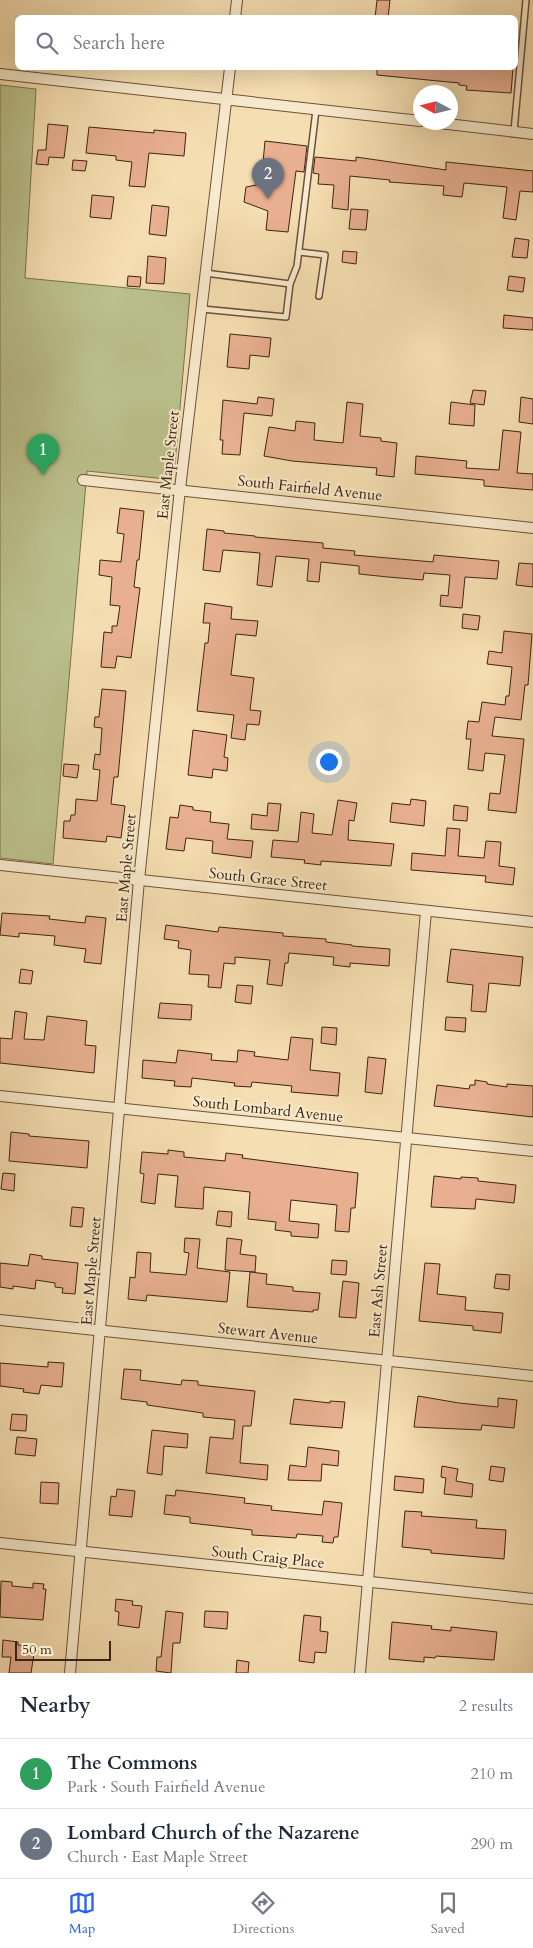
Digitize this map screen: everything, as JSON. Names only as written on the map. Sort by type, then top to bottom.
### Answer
[{"type":"street","points":[[235,15],[237,0]]},
{"type":"street","name":"East Maple Street","points":[[70,1673],[139,880],[180,489],[230,70]]},
{"type":"street","points":[[0,74],[413,120]]},
{"type":"street","points":[[458,125],[533,134]]},
{"type":"street","name":"South Fairfield Avenue","points":[[83,480],[533,528]]},
{"type":"street","name":"South Grace Street","points":[[0,866],[533,922]]},
{"type":"street","name":"East Ash Street","points":[[360,1673],[426,911]]},
{"type":"street","name":"South Lombard Avenue","points":[[0,1096],[533,1151]]},
{"type":"street","name":"Stewart Avenue","points":[[0,1320],[533,1376]]},
{"type":"street","name":"South Craig Place","points":[[0,1543],[533,1599]]},
{"type":"lane","points":[[514,132],[526,0]]},
{"type":"lane","points":[[201,308],[286,317],[290,284],[297,266],[316,110]]},
{"type":"lane","points":[[299,252],[325,255],[319,296]]},
{"type":"lane","points":[[205,273],[290,284]]},
{"type":"green space","points":[[0,85],[36,89],[25,278],[190,294],[175,464],[172,472],[166,479],[87,471],[53,864],[0,858]]},
{"type":"building","points":[[377,0],[390,0],[388,15],[375,15]]},
{"type":"building","points":[[377,70],[513,70],[511,93],[466,90],[467,86],[459,85],[459,83],[377,75]]},
{"type":"building","points":[[48,124],[68,126],[64,158],[49,157],[48,165],[36,164],[38,150],[46,150]]},
{"type":"building","points":[[89,127],[154,133],[154,130],[186,133],[184,156],[149,153],[145,187],[129,186],[132,162],[116,160],[116,156],[86,153]]},
{"type":"building","points":[[265,141],[307,146],[304,172],[296,171],[288,232],[266,230],[268,211],[244,202],[246,187],[261,184]]},
{"type":"building","points":[[315,157],[356,161],[356,157],[446,170],[446,162],[533,171],[533,192],[520,191],[516,220],[503,218],[507,187],[464,183],[462,197],[443,195],[444,186],[389,182],[390,180],[350,176],[348,210],[332,208],[334,185],[318,184],[319,174],[313,173]]},
{"type":"building","points":[[73,160],[87,161],[85,171],[72,170]]},
{"type":"building","points":[[92,195],[114,197],[111,219],[90,217]]},
{"type":"building","points":[[152,205],[169,207],[166,236],[149,234]]},
{"type":"building","points":[[351,209],[368,210],[366,230],[349,229]]},
{"type":"building","points":[[515,238],[529,240],[527,258],[512,257]]},
{"type":"building","points":[[343,251],[357,252],[356,264],[342,262]]},
{"type":"building","points":[[148,256],[166,258],[164,284],[146,283]]},
{"type":"building","points":[[128,276],[141,277],[140,287],[127,286]]},
{"type":"building","points":[[509,276],[525,278],[523,292],[507,290]]},
{"type":"building","points":[[504,315],[533,318],[533,330],[503,328]]},
{"type":"building","points":[[230,334],[271,338],[269,357],[250,355],[249,369],[227,367]]},
{"type":"building","points":[[473,390],[486,391],[484,405],[470,403]]},
{"type":"building","points":[[258,397],[274,399],[272,416],[244,413],[240,455],[222,454],[223,440],[220,440],[223,400],[257,404]]},
{"type":"building","points":[[521,397],[533,399],[533,424],[519,422]]},
{"type":"building","points":[[347,402],[363,404],[360,436],[381,438],[381,441],[397,443],[394,477],[376,475],[377,468],[292,461],[264,456],[269,427],[295,431],[296,421],[315,423],[314,440],[343,443]]},
{"type":"building","points":[[451,402],[475,405],[474,426],[449,424]]},
{"type":"building","points":[[503,430],[521,432],[517,473],[533,474],[533,490],[484,486],[484,480],[415,474],[416,456],[467,461],[466,468],[499,470]]},
{"type":"building","points":[[120,508],[144,511],[134,587],[140,588],[131,658],[117,656],[115,668],[101,667],[104,632],[112,633],[112,626],[117,626],[120,606],[110,605],[112,577],[99,575],[100,560],[121,562],[124,534],[117,533]]},
{"type":"building","points":[[207,529],[255,537],[323,543],[323,548],[355,551],[354,555],[433,562],[434,555],[499,561],[497,579],[465,577],[462,608],[440,606],[441,595],[448,596],[450,575],[424,573],[423,580],[388,577],[359,574],[359,566],[321,562],[319,582],[307,581],[309,559],[276,556],[272,587],[257,585],[260,553],[223,550],[220,572],[203,570]]},
{"type":"building","points":[[519,563],[533,564],[533,587],[516,585]]},
{"type":"building","points":[[205,603],[232,607],[231,619],[258,621],[256,636],[236,634],[231,675],[254,678],[250,710],[261,711],[259,725],[247,724],[245,740],[231,738],[234,715],[197,711],[205,643],[208,643],[210,623],[203,623]]},
{"type":"building","points":[[463,614],[480,616],[478,630],[462,628]]},
{"type":"building","points":[[504,631],[532,634],[528,685],[525,685],[521,720],[495,717],[492,736],[524,739],[516,813],[488,810],[490,793],[500,794],[505,755],[485,753],[483,771],[468,769],[471,739],[466,739],[468,721],[479,722],[482,702],[505,705],[506,696],[509,696],[512,667],[487,664],[489,651],[502,653]]},
{"type":"building","points":[[102,689],[126,691],[118,777],[114,777],[111,804],[125,806],[121,838],[107,836],[106,842],[63,838],[64,821],[70,821],[71,815],[75,815],[76,799],[97,801],[100,770],[93,769],[95,754],[100,755],[102,728],[94,727],[95,717],[99,717]]},
{"type":"building","points":[[193,730],[227,735],[224,757],[228,758],[227,771],[213,769],[212,778],[188,775]]},
{"type":"building","points":[[64,764],[79,765],[77,778],[63,776]]},
{"type":"building","points":[[411,799],[426,801],[424,826],[390,822],[392,803],[410,805]]},
{"type":"building","points":[[338,800],[357,803],[354,821],[349,820],[348,840],[394,844],[391,866],[321,861],[321,865],[304,863],[305,860],[271,857],[273,840],[298,842],[301,812],[314,814],[312,833],[332,835]]},
{"type":"building","points":[[268,803],[281,804],[278,831],[251,829],[252,814],[267,816]]},
{"type":"building","points":[[180,805],[193,807],[193,810],[211,812],[210,822],[229,824],[227,839],[253,841],[251,858],[212,853],[213,841],[186,838],[184,851],[166,849],[170,817],[178,818]]},
{"type":"building","points":[[454,805],[468,807],[467,821],[453,820]]},
{"type":"building","points":[[447,828],[460,829],[458,856],[484,858],[486,841],[501,842],[499,866],[515,868],[513,885],[485,882],[486,876],[411,870],[412,853],[445,856]]},
{"type":"building","points":[[2,913],[50,916],[49,919],[85,923],[86,916],[106,918],[101,964],[84,962],[86,949],[54,945],[55,936],[19,933],[19,937],[0,935]]},
{"type":"building","points":[[166,925],[218,932],[219,927],[283,933],[283,936],[326,939],[326,942],[390,949],[389,966],[350,963],[350,967],[333,965],[334,957],[289,953],[288,963],[285,963],[282,986],[267,984],[270,960],[235,957],[235,964],[224,963],[221,988],[208,987],[209,975],[189,974],[191,950],[178,948],[179,941],[164,939]]},
{"type":"building","points":[[451,949],[523,957],[520,986],[489,983],[486,1012],[471,1011],[473,985],[447,982]]},
{"type":"building","points":[[21,969],[33,971],[31,984],[19,983]]},
{"type":"building","points":[[237,985],[253,986],[251,1004],[235,1002]]},
{"type":"building","points":[[160,1003],[192,1005],[191,1020],[158,1018]]},
{"type":"building","points":[[15,1011],[27,1013],[24,1039],[44,1040],[47,1016],[87,1021],[85,1045],[96,1046],[94,1073],[0,1063],[0,1038],[12,1039]]},
{"type":"building","points":[[446,1017],[466,1018],[465,1032],[445,1030]]},
{"type":"building","points":[[322,1027],[337,1028],[336,1045],[321,1043]]},
{"type":"building","points":[[291,1037],[313,1039],[310,1070],[340,1073],[338,1096],[291,1092],[292,1086],[252,1082],[251,1087],[234,1086],[235,1083],[192,1078],[191,1087],[174,1086],[175,1081],[142,1078],[143,1060],[176,1063],[178,1050],[212,1054],[211,1060],[237,1062],[238,1050],[255,1052],[254,1056],[288,1060]]},
{"type":"building","points":[[368,1057],[386,1059],[382,1094],[365,1092]]},
{"type":"building","points":[[475,1080],[507,1087],[507,1084],[533,1086],[533,1117],[434,1106],[437,1085],[469,1089],[470,1085],[475,1085]]},
{"type":"building","points":[[11,1132],[29,1134],[29,1136],[89,1141],[87,1168],[9,1161]]},
{"type":"building","points":[[168,1150],[184,1152],[184,1157],[225,1161],[226,1153],[243,1155],[242,1158],[358,1173],[355,1208],[351,1208],[349,1232],[335,1231],[337,1205],[291,1200],[289,1221],[319,1224],[318,1238],[291,1236],[291,1232],[275,1230],[276,1222],[248,1219],[250,1192],[204,1187],[203,1209],[175,1207],[178,1176],[158,1174],[155,1204],[141,1202],[144,1174],[140,1173],[142,1152],[168,1154]]},
{"type":"building","points":[[3,1173],[15,1174],[14,1191],[1,1189]]},
{"type":"building","points":[[434,1176],[461,1179],[461,1177],[478,1178],[478,1181],[516,1185],[514,1203],[476,1199],[475,1209],[431,1207]]},
{"type":"building","points":[[72,1207],[84,1208],[82,1227],[70,1226]]},
{"type":"building","points":[[218,1211],[232,1212],[231,1227],[216,1225]]},
{"type":"building","points":[[185,1238],[200,1239],[197,1268],[230,1272],[227,1302],[147,1295],[146,1301],[128,1299],[130,1277],[135,1278],[137,1252],[151,1253],[150,1272],[186,1275],[189,1253],[184,1252]]},
{"type":"building","points":[[227,1238],[242,1240],[240,1254],[256,1256],[255,1272],[225,1270]]},
{"type":"building","points":[[30,1254],[42,1256],[42,1259],[78,1263],[75,1294],[62,1293],[63,1288],[55,1287],[55,1283],[36,1280],[35,1289],[13,1286],[13,1289],[0,1287],[0,1263],[28,1266]]},
{"type":"building","points":[[332,1260],[347,1261],[346,1275],[331,1274]]},
{"type":"building","points":[[425,1263],[440,1264],[437,1294],[466,1297],[465,1310],[503,1313],[501,1333],[473,1330],[473,1326],[419,1321]]},
{"type":"building","points":[[250,1272],[267,1274],[266,1284],[293,1287],[293,1291],[320,1293],[318,1310],[313,1310],[313,1312],[247,1307]]},
{"type":"building","points":[[496,1274],[510,1275],[509,1290],[494,1288]]},
{"type":"building","points":[[343,1281],[359,1283],[356,1318],[339,1317]]},
{"type":"building","points":[[48,1362],[64,1363],[62,1387],[41,1385],[39,1394],[23,1392],[24,1389],[0,1386],[0,1363],[48,1367]]},
{"type":"building","points":[[124,1369],[141,1370],[140,1380],[181,1385],[182,1380],[198,1381],[198,1385],[255,1391],[251,1426],[243,1426],[240,1463],[268,1465],[267,1480],[206,1473],[210,1437],[233,1439],[235,1420],[203,1417],[203,1413],[147,1405],[147,1402],[121,1399]]},
{"type":"building","points":[[418,1396],[498,1407],[498,1398],[517,1400],[514,1428],[482,1425],[481,1430],[414,1427]]},
{"type":"building","points":[[294,1399],[330,1403],[330,1401],[345,1402],[342,1428],[290,1424]]},
{"type":"building","points":[[12,1414],[27,1415],[26,1431],[10,1430]]},
{"type":"building","points":[[152,1430],[188,1434],[187,1448],[164,1446],[162,1475],[147,1473]]},
{"type":"building","points":[[17,1437],[37,1439],[35,1456],[15,1454]]},
{"type":"building","points":[[308,1447],[339,1451],[338,1466],[322,1464],[321,1481],[288,1480],[290,1465],[306,1467]]},
{"type":"building","points":[[442,1466],[458,1469],[456,1481],[473,1484],[472,1497],[444,1494],[446,1478],[441,1477]]},
{"type":"building","points":[[491,1466],[505,1468],[503,1482],[489,1480]]},
{"type":"building","points":[[395,1476],[424,1479],[423,1493],[394,1490]]},
{"type":"building","points":[[41,1482],[59,1483],[58,1504],[40,1503]]},
{"type":"building","points":[[117,1489],[135,1491],[132,1517],[109,1515],[111,1496],[116,1497]]},
{"type":"building","points":[[176,1490],[245,1498],[244,1503],[272,1506],[271,1510],[322,1515],[324,1501],[342,1503],[338,1537],[334,1537],[333,1543],[322,1542],[323,1536],[297,1534],[296,1538],[252,1535],[252,1530],[190,1523],[190,1517],[164,1514],[166,1495],[175,1496]]},
{"type":"building","points":[[405,1511],[422,1512],[421,1516],[477,1520],[476,1528],[506,1530],[504,1559],[431,1553],[431,1550],[402,1547]]},
{"type":"building","points":[[1,1581],[12,1582],[12,1586],[33,1588],[33,1583],[44,1584],[43,1589],[46,1589],[43,1620],[0,1617]]},
{"type":"building","points":[[116,1599],[133,1601],[132,1605],[142,1606],[139,1628],[118,1625],[119,1612],[115,1611]]},
{"type":"building","points":[[166,1611],[183,1613],[180,1643],[173,1643],[171,1673],[156,1671],[157,1657],[161,1657]]},
{"type":"building","points":[[205,1611],[228,1612],[227,1629],[204,1627]]},
{"type":"building","points":[[304,1615],[321,1617],[320,1631],[328,1632],[326,1653],[315,1652],[314,1663],[299,1661]]},
{"type":"building","points":[[392,1622],[432,1626],[431,1629],[451,1631],[451,1627],[497,1632],[494,1660],[436,1656],[435,1658],[424,1657],[424,1662],[389,1659]]},
{"type":"building","points":[[3,1640],[18,1642],[18,1645],[35,1647],[31,1673],[9,1673],[11,1657],[2,1657]]},
{"type":"building","points":[[237,1660],[249,1662],[248,1673],[236,1673]]},
{"type":"place","name":"Lombard Church of the Nazarene","points":[[268,199]]},
{"type":"place","name":"The Commons","points":[[43,475]]}]
